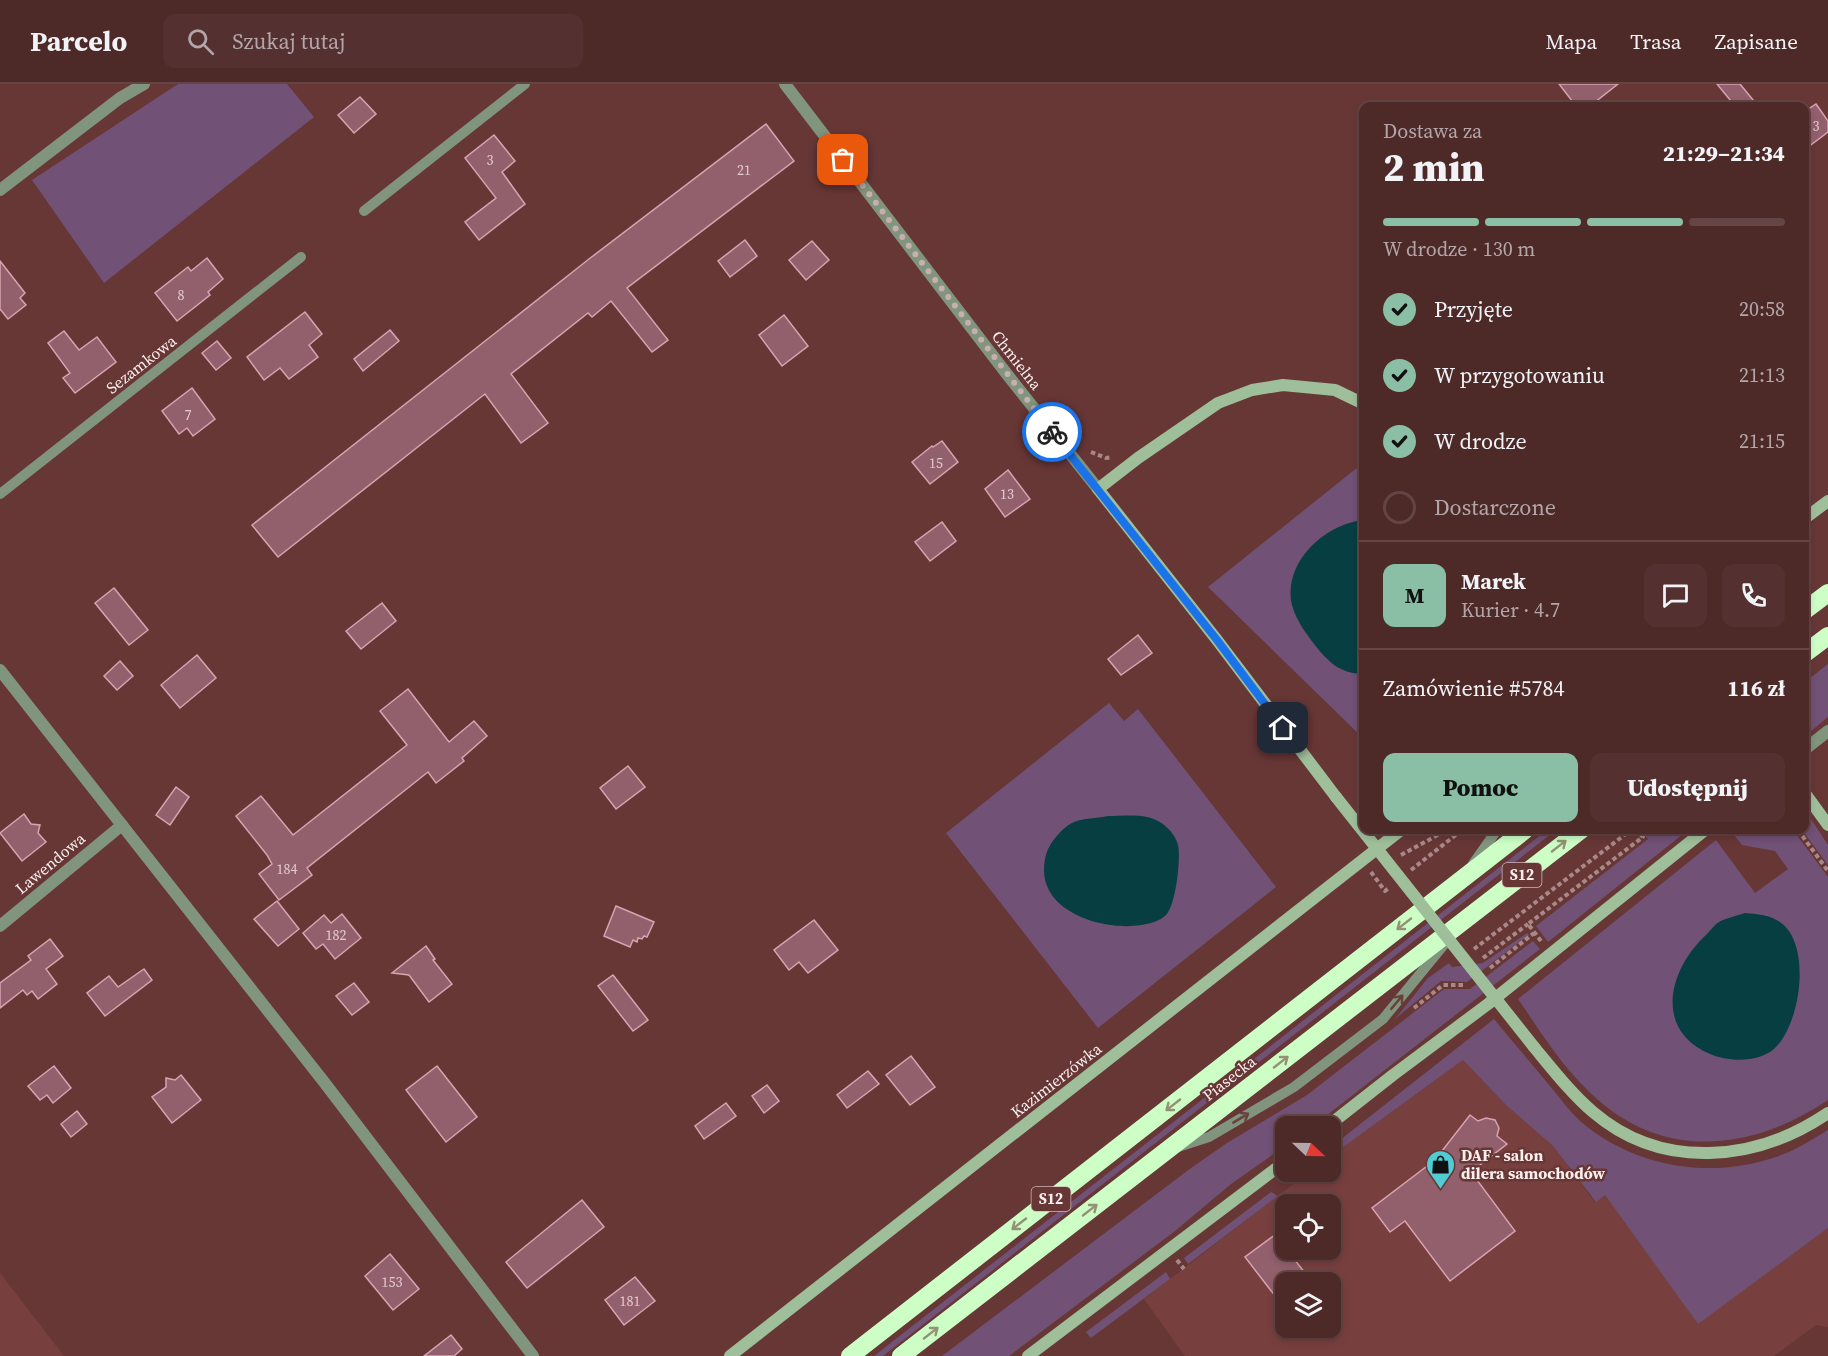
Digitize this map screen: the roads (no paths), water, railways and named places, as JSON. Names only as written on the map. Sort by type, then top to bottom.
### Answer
[{"type":"highway","points":[[1809,607],[1828,593]]},
{"type":"highway","points":[[1809,650],[1828,636]]},
{"type":"highway","name":"Piasecka","points":[[850,1356],[1519,834]]},
{"type":"highway","name":"Piasecka","points":[[902,1356],[1576,834]]},
{"type":"street","points":[[0,190],[120,98],[144,84]]},
{"type":"street","name":"Chmielna","points":[[785,84],[1006,373],[1217,640],[1359,826]]},
{"type":"street","points":[[1098,489],[1138,458],[1218,403],[1251,390],[1283,386],[1335,390],[1359,402]]},
{"type":"street","points":[[1809,515],[1828,501]]},
{"type":"street","points":[[0,670],[324,1082],[533,1356]]},
{"type":"street","points":[[1809,746],[1828,731]]},
{"type":"street","points":[[1809,799],[1828,825]]},
{"type":"street","name":"Lawendowa","points":[[0,926],[122,825]]},
{"type":"street","name":"Chmielna","points":[[1365,834],[1534,1047],[1572,1092],[1594,1113],[1634,1137],[1655,1146],[1695,1154],[1720,1154],[1765,1145],[1813,1123],[1828,1113]]},
{"type":"street","name":"Kazimierzówka","points":[[730,1356],[1396,834]]},
{"type":"street","points":[[1341,1116],[1488,1004],[1700,834]]},
{"type":"street","points":[[1028,1356],[1275,1169]]},
{"type":"lane","points":[[364,211],[525,84]]},
{"type":"lane","name":"Sezamkowa","points":[[0,495],[301,257]]},
{"type":"lane","points":[[1466,875],[1494,834]]},
{"type":"lane","points":[[1169,1150],[1209,1137],[1294,1087],[1374,1026],[1383,1019],[1464,921]]},
{"type":"water","points":[[1359,521],[1359,673],[1349,672],[1328,660],[1303,628],[1292,605],[1291,589],[1300,561],[1321,538],[1348,523]]},
{"type":"water","points":[[1108,816],[1152,818],[1167,828],[1177,841],[1179,860],[1173,902],[1170,910],[1158,921],[1127,926],[1095,922],[1066,909],[1047,886],[1044,871],[1045,857],[1050,845],[1058,835],[1074,822]]},
{"type":"water","points":[[1745,913],[1772,918],[1780,922],[1790,933],[1796,947],[1799,984],[1791,1021],[1775,1048],[1752,1059],[1735,1060],[1710,1054],[1692,1043],[1680,1030],[1674,1015],[1673,998],[1676,981],[1693,949],[1717,923]]},
{"type":"place","name":"DAF - salon dilera samochodów","points":[[1440,1190]]}]
